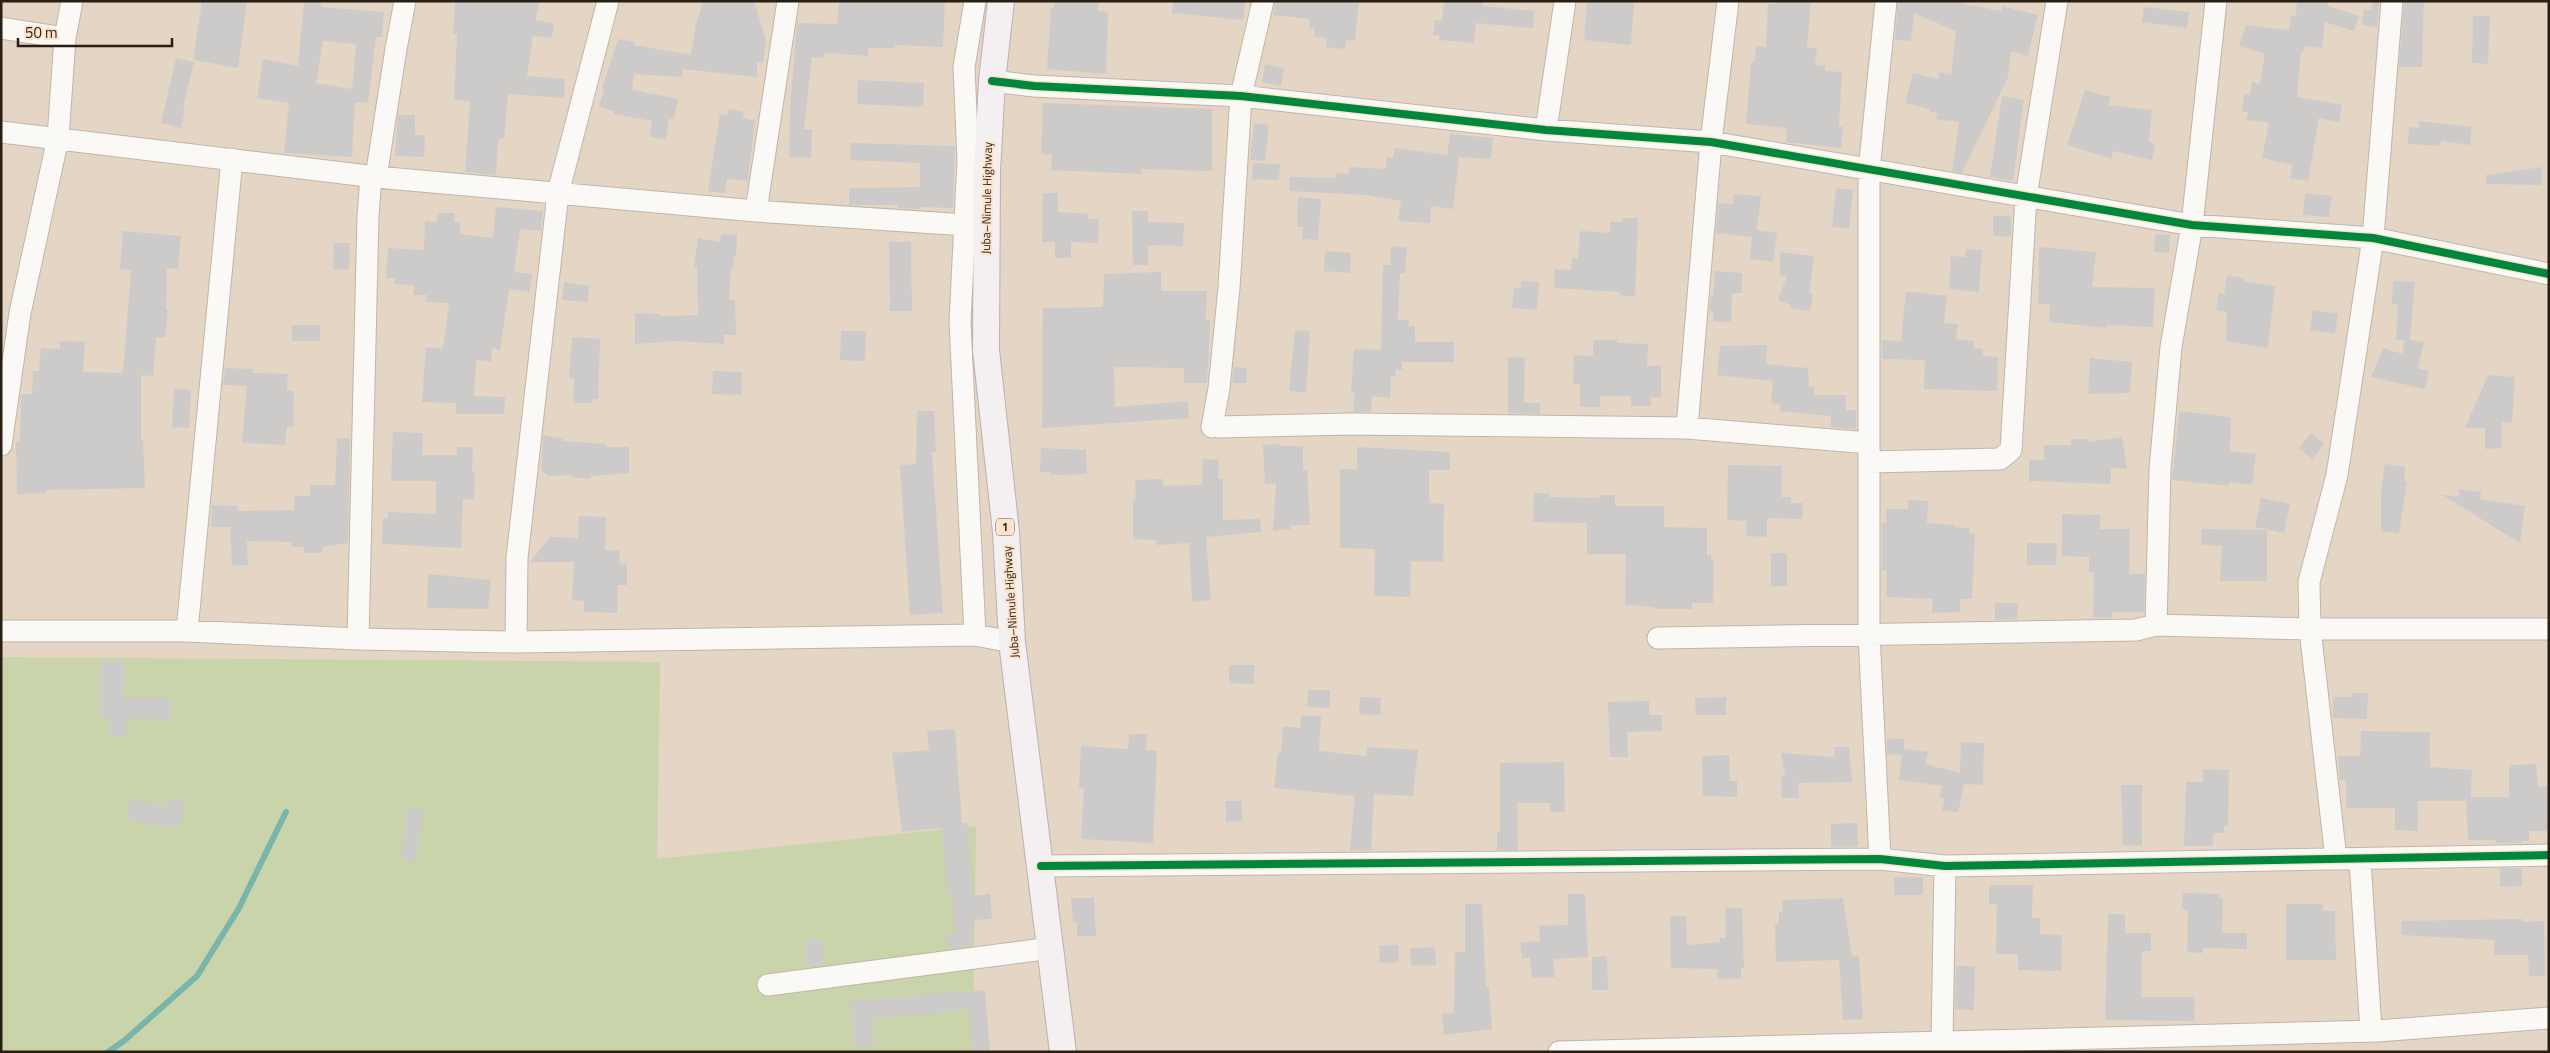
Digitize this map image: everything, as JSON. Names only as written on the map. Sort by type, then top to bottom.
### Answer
[{"type":"main road","name":"Juba–Nimule Highway","points":[[1001,1],[992,81],[987,181],[986,350],[1006,532],[1012,642],[1063,1052]]},
{"type":"street","points":[[1,445],[10,313],[58,138],[65,38],[72,1]]},
{"type":"street","points":[[358,638],[368,216],[405,1]]},
{"type":"street","points":[[516,642],[517,558],[558,194],[608,1]]},
{"type":"street","points":[[756,211],[788,1]]},
{"type":"street","points":[[975,1],[964,67],[968,160],[960,322],[975,635]]},
{"type":"street","points":[[1263,1],[1241,96],[1229,288],[1215,427],[1351,424],[1687,428],[1869,452],[2000,459],[2011,450],[2026,197],[2057,1]]},
{"type":"street","points":[[1546,130],[1565,1]]},
{"type":"street","points":[[1687,428],[1711,142],[1728,1]]},
{"type":"street","points":[[1880,859],[1869,634],[1869,171],[1886,1]]},
{"type":"street","points":[[2156,625],[2160,469],[2170,366],[2192,225],[2216,1]]},
{"type":"street","points":[[2336,859],[2310,629],[2309,582],[2337,475],[2373,238],[2392,1]]},
{"type":"street","points":[[1,28],[65,38]]},
{"type":"street","points":[[992,81],[1034,86],[1241,96],[1546,130],[1711,142],[1869,171],[2192,225],[2373,238],[2549,274]]},
{"type":"street","points":[[1,132],[374,177],[756,211],[966,225]]},
{"type":"street","points":[[187,631],[232,159]]},
{"type":"street","points":[[1658,638],[2136,630],[2156,625],[2310,629],[2549,629]]},
{"type":"street","points":[[1,631],[187,631],[516,642],[975,635],[1012,642]]},
{"type":"street","points":[[1040,866],[1880,859],[1945,866],[2360,860],[2549,855]]},
{"type":"street","points":[[2360,860],[2371,1031]]},
{"type":"street","points":[[1942,1043],[1945,866]]},
{"type":"street","points":[[768,985],[1051,948]]},
{"type":"street","points":[[1559,1052],[1942,1043],[2002,1046],[2371,1031],[2549,1018]]},
{"type":"green space","points":[[1,657],[660,662],[657,859],[976,826],[973,1052],[1,1052]]},
{"type":"building","points":[[202,1],[247,1],[238,68],[193,60]]},
{"type":"building","points":[[304,1],[322,1],[321,7],[384,12],[382,37],[376,37],[368,103],[355,102],[352,157],[284,153],[289,103],[257,98],[263,59],[298,66]],"holes":[[[323,41],[356,44],[352,89],[316,83]]]},
{"type":"building","points":[[455,1],[540,1],[535,20],[554,23],[552,38],[533,36],[527,76],[565,79],[564,98],[508,94],[504,139],[499,139],[498,143],[496,175],[465,172],[470,101],[454,100],[457,35],[453,34]]},
{"type":"building","points":[[703,1],[754,1],[766,41],[763,63],[757,62],[757,77],[683,69],[682,77],[634,74],[632,90],[678,99],[674,119],[669,119],[666,139],[650,137],[652,121],[614,114],[614,111],[599,107],[604,89],[602,88],[618,39],[635,42],[634,45],[691,55],[696,24]]},
{"type":"building","points":[[839,1],[945,1],[943,47],[895,45],[895,48],[868,48],[868,56],[825,53],[824,58],[812,57],[804,129],[812,129],[811,158],[789,157],[790,109],[797,23],[837,24]]},
{"type":"building","points":[[1055,1],[1099,1],[1098,11],[1108,12],[1106,74],[1047,69],[1051,8],[1054,8]]},
{"type":"building","points":[[1173,1],[1245,1],[1243,20],[1172,13]]},
{"type":"building","points":[[1275,1],[1359,1],[1355,41],[1346,40],[1345,49],[1326,47],[1327,38],[1314,37],[1315,28],[1309,27],[1309,19],[1273,15]]},
{"type":"building","points":[[1444,1],[1483,1],[1483,6],[1534,11],[1533,28],[1476,23],[1474,43],[1439,40],[1440,36],[1433,35],[1435,20],[1442,21]]},
{"type":"building","points":[[1634,1],[1631,45],[1584,40],[1587,2]]},
{"type":"building","points":[[1775,1],[1811,1],[1807,47],[1817,49],[1815,65],[1825,66],[1825,71],[1842,72],[1839,127],[1843,127],[1841,148],[1786,142],[1787,128],[1746,124],[1751,62],[1754,62],[1756,46],[1766,47],[1768,4],[1775,4]]},
{"type":"building","points":[[1898,1],[1966,1],[1965,4],[2001,11],[2002,6],[2038,15],[2028,56],[2011,51],[2008,77],[1962,173],[1952,171],[1959,122],[1936,119],[1937,113],[1930,112],[1930,109],[1905,103],[1913,73],[1938,79],[1940,72],[1951,75],[1956,31],[1914,13],[1911,41],[1895,40]]},
{"type":"building","points":[[2297,1],[2328,1],[2328,6],[2359,16],[2354,31],[2325,22],[2322,48],[2305,46],[2304,52],[2301,51],[2297,97],[2342,105],[2339,122],[2319,118],[2308,181],[2290,178],[2292,165],[2262,158],[2269,123],[2246,120],[2248,112],[2242,111],[2244,94],[2250,95],[2252,82],[2260,84],[2265,54],[2239,46],[2246,25],[2289,30],[2291,15],[2296,16]]},
{"type":"building","points":[[2372,1],[2379,1],[2377,27],[2362,25],[2364,9],[2371,10]]},
{"type":"building","points":[[2404,1],[2424,1],[2422,67],[2399,67]]},
{"type":"building","points":[[2144,7],[2189,12],[2187,28],[2142,22]]},
{"type":"building","points":[[2473,16],[2490,16],[2488,64],[2472,63]]},
{"type":"building","points":[[176,58],[194,62],[183,108],[185,109],[181,128],[161,123]]},
{"type":"building","points":[[1265,64],[1284,68],[1281,86],[1262,82]]},
{"type":"building","points":[[858,80],[924,83],[923,107],[857,104]]},
{"type":"building","points":[[2085,90],[2111,97],[2108,105],[2152,110],[2149,142],[2155,144],[2152,160],[2112,151],[2112,159],[2067,145]]},
{"type":"building","points":[[2002,96],[2024,100],[2013,181],[1990,177]]},
{"type":"building","points":[[1043,103],[1212,109],[1212,171],[1141,169],[1141,174],[1051,170],[1052,155],[1041,154]]},
{"type":"building","points":[[729,109],[744,112],[743,118],[755,121],[748,181],[727,179],[725,193],[708,191],[720,114],[728,115]]},
{"type":"building","points":[[398,115],[415,115],[415,135],[425,135],[424,157],[395,156]]},
{"type":"building","points":[[2419,121],[2472,127],[2470,145],[2441,141],[2441,146],[2408,144],[2409,127],[2419,128]]},
{"type":"building","points":[[1254,123],[1269,125],[1265,161],[1250,160]]},
{"type":"building","points":[[1450,134],[1493,138],[1491,159],[1459,157],[1453,209],[1431,206],[1430,223],[1398,221],[1401,201],[1366,195],[1289,191],[1290,177],[1335,178],[1336,173],[1349,174],[1349,167],[1385,169],[1387,157],[1393,158],[1395,148],[1447,155]]},
{"type":"building","points":[[851,143],[955,146],[953,208],[919,207],[919,209],[898,208],[898,205],[849,205],[849,188],[920,187],[920,163],[850,160]]},
{"type":"building","points":[[1253,163],[1280,164],[1279,180],[1252,179]]},
{"type":"building","points":[[2542,167],[2541,185],[2486,184],[2486,175]]},
{"type":"building","points":[[1836,188],[1853,190],[1849,229],[1832,227]]},
{"type":"building","points":[[1043,193],[1058,193],[1058,212],[1088,214],[1088,219],[1099,219],[1098,243],[1071,242],[1071,258],[1055,258],[1055,242],[1042,242]]},
{"type":"building","points":[[2305,193],[2332,196],[2329,217],[2303,215]]},
{"type":"building","points":[[1734,194],[1761,196],[1757,230],[1777,233],[1773,262],[1750,259],[1752,237],[1716,233],[1718,203],[1733,204]]},
{"type":"building","points":[[1298,197],[1321,199],[1318,240],[1302,239],[1303,227],[1297,227]]},
{"type":"building","points":[[496,207],[543,211],[541,231],[520,229],[514,272],[532,274],[530,292],[509,289],[500,350],[492,348],[491,362],[476,360],[474,396],[505,397],[504,414],[456,414],[456,403],[422,402],[426,347],[443,349],[449,303],[426,302],[427,295],[413,295],[414,285],[395,284],[395,278],[386,278],[388,248],[424,250],[425,221],[437,222],[437,213],[455,213],[454,222],[460,222],[460,234],[493,238]]},
{"type":"building","points":[[1132,211],[1148,211],[1148,222],[1184,223],[1183,246],[1148,245],[1148,265],[1133,265]]},
{"type":"building","points":[[1993,216],[2011,216],[2011,237],[1993,236]]},
{"type":"building","points":[[1622,218],[1638,218],[1635,297],[1619,295],[1620,292],[1554,288],[1555,269],[1571,270],[1572,258],[1578,258],[1580,231],[1610,233],[1610,222],[1622,222]]},
{"type":"building","points":[[123,231],[181,236],[178,269],[167,268],[166,310],[168,310],[165,338],[156,337],[153,376],[141,375],[141,440],[143,440],[145,488],[46,490],[46,493],[17,494],[16,442],[20,442],[21,394],[32,394],[33,371],[39,371],[41,348],[60,349],[60,341],[85,342],[83,372],[123,373],[131,270],[120,269]]},
{"type":"building","points":[[721,234],[737,235],[736,257],[734,256],[733,268],[731,268],[729,300],[735,300],[736,335],[724,335],[724,344],[677,341],[635,344],[635,313],[660,314],[660,316],[698,315],[697,267],[694,266],[698,238],[720,242]]},
{"type":"building","points":[[2155,234],[2170,235],[2169,253],[2154,252]]},
{"type":"building","points":[[889,242],[911,242],[912,311],[890,311]]},
{"type":"building","points":[[334,243],[350,243],[349,270],[333,269]]},
{"type":"building","points":[[1391,246],[1407,247],[1405,273],[1400,273],[1398,320],[1409,320],[1408,326],[1415,326],[1415,342],[1454,342],[1454,362],[1402,362],[1402,370],[1396,369],[1395,377],[1391,376],[1390,398],[1372,396],[1371,412],[1353,412],[1355,392],[1351,392],[1354,349],[1381,350],[1383,265],[1390,265]]},
{"type":"building","points":[[2039,247],[2096,252],[2092,287],[2155,288],[2153,327],[2107,325],[2107,328],[2049,322],[2050,304],[2038,304]]},
{"type":"building","points":[[1966,249],[1982,250],[1979,292],[1949,289],[1951,256],[1965,257]]},
{"type":"building","points":[[1325,251],[1351,253],[1350,273],[1324,271]]},
{"type":"building","points":[[1780,252],[1814,256],[1809,293],[1813,294],[1810,311],[1790,308],[1791,305],[1778,300],[1787,276],[1780,275]]},
{"type":"building","points":[[1715,271],[1742,273],[1742,293],[1732,293],[1731,323],[1713,321],[1714,311],[1709,311],[1711,295],[1713,295]]},
{"type":"building","points":[[1161,272],[1161,291],[1207,291],[1206,320],[1210,320],[1210,331],[1207,383],[1184,383],[1184,368],[1114,367],[1115,407],[1188,401],[1189,418],[1042,428],[1043,308],[1103,307],[1104,274]]},
{"type":"building","points":[[2227,275],[2244,278],[2244,281],[2275,286],[2268,348],[2226,341],[2227,312],[2216,310],[2219,293],[2224,294]]},
{"type":"building","points":[[1521,281],[1539,282],[1537,310],[1512,308],[1514,288],[1521,288]]},
{"type":"building","points":[[2393,281],[2415,282],[2410,340],[2424,342],[2418,368],[2429,371],[2425,389],[2371,377],[2383,348],[2402,354],[2405,340],[2396,340],[2398,305],[2392,304]]},
{"type":"building","points":[[564,282],[589,286],[588,302],[562,300]]},
{"type":"building","points":[[1906,291],[1947,296],[1944,323],[1958,324],[1956,339],[1974,341],[1973,348],[1983,349],[1983,356],[1998,357],[1997,391],[1924,389],[1925,360],[1882,359],[1882,340],[1901,341]]},
{"type":"building","points":[[2313,310],[2338,314],[2335,334],[2310,330]]},
{"type":"building","points":[[292,325],[320,325],[320,341],[292,341]]},
{"type":"building","points":[[1295,330],[1310,331],[1306,393],[1289,391]]},
{"type":"building","points":[[841,331],[866,331],[865,361],[840,360]]},
{"type":"building","points":[[572,337],[600,339],[598,399],[593,399],[592,403],[573,403],[574,379],[569,378]]},
{"type":"building","points":[[1593,340],[1617,340],[1617,343],[1648,344],[1647,366],[1661,366],[1661,397],[1651,397],[1651,406],[1631,406],[1631,396],[1600,396],[1600,407],[1580,407],[1580,385],[1573,384],[1574,355],[1593,356]]},
{"type":"building","points":[[1767,345],[1766,364],[1808,368],[1809,387],[1814,387],[1814,395],[1846,395],[1846,410],[1856,410],[1856,429],[1831,427],[1831,416],[1780,411],[1780,404],[1771,403],[1773,381],[1717,375],[1720,346]]},
{"type":"building","points":[[1508,357],[1525,358],[1524,403],[1540,403],[1540,414],[1508,413]]},
{"type":"building","points":[[2090,358],[2132,362],[2130,393],[2088,394]]},
{"type":"building","points":[[1234,367],[1247,368],[1246,383],[1232,383]]},
{"type":"building","points":[[225,368],[253,369],[253,373],[288,374],[287,390],[294,391],[293,427],[287,427],[285,445],[242,443],[247,386],[223,385]]},
{"type":"building","points":[[713,371],[742,372],[741,395],[712,394]]},
{"type":"building","points":[[2488,375],[2515,377],[2512,423],[2502,422],[2501,448],[2485,449],[2485,428],[2465,428]]},
{"type":"building","points":[[174,389],[191,390],[189,428],[172,427]]},
{"type":"building","points":[[917,411],[934,411],[936,452],[932,452],[943,613],[910,615],[900,465],[916,464]]},
{"type":"building","points":[[2179,411],[2231,417],[2230,451],[2256,454],[2252,485],[2229,482],[2229,486],[2172,480]]},
{"type":"building","points":[[393,432],[423,433],[422,455],[457,455],[457,447],[473,447],[472,472],[475,472],[474,500],[463,499],[461,548],[382,544],[383,518],[388,518],[388,512],[436,514],[436,481],[391,481]]},
{"type":"building","points":[[2311,433],[2324,444],[2312,459],[2299,448]]},
{"type":"building","points":[[543,435],[563,439],[562,441],[606,444],[606,447],[629,447],[629,473],[591,476],[590,479],[571,477],[571,475],[548,476],[541,470]]},
{"type":"building","points":[[2122,437],[2127,469],[2111,468],[2111,484],[2029,481],[2029,460],[2044,460],[2044,445],[2071,445],[2071,439],[2087,439],[2087,442]]},
{"type":"building","points":[[337,438],[350,438],[348,543],[322,547],[322,553],[304,553],[304,547],[292,547],[292,542],[247,541],[248,565],[232,566],[230,527],[211,527],[212,505],[237,506],[237,511],[294,510],[295,496],[310,496],[310,485],[335,485]]},
{"type":"building","points":[[1279,444],[1279,446],[1303,446],[1303,470],[1307,469],[1310,525],[1291,525],[1291,529],[1273,531],[1276,483],[1265,484],[1263,445]]},
{"type":"building","points":[[1357,447],[1450,452],[1450,470],[1429,470],[1429,503],[1444,504],[1443,562],[1411,561],[1410,597],[1374,596],[1375,549],[1340,548],[1340,469],[1357,469]]},
{"type":"building","points":[[1041,448],[1086,450],[1087,474],[1051,475],[1051,472],[1040,472]]},
{"type":"building","points":[[1203,459],[1219,460],[1218,479],[1223,479],[1223,520],[1260,519],[1261,532],[1206,537],[1211,600],[1192,602],[1189,543],[1156,545],[1156,540],[1133,539],[1133,499],[1136,499],[1135,480],[1163,479],[1163,486],[1202,485]]},
{"type":"building","points":[[2385,464],[2405,467],[2404,481],[2407,482],[2399,534],[2381,531],[2381,491]]},
{"type":"building","points":[[1728,465],[1782,466],[1781,497],[1791,497],[1791,503],[1803,503],[1802,519],[1767,518],[1767,537],[1746,536],[1747,521],[1727,520]]},
{"type":"building","points":[[2459,489],[2481,492],[2480,499],[2525,506],[2520,543],[2441,494],[2459,497]]},
{"type":"building","points":[[1534,493],[1549,493],[1549,497],[1599,498],[1599,495],[1615,495],[1615,506],[1664,506],[1664,527],[1707,528],[1707,555],[1711,555],[1711,561],[1714,561],[1713,603],[1692,603],[1692,609],[1655,609],[1654,607],[1625,605],[1626,554],[1587,554],[1587,523],[1533,522]]},
{"type":"building","points":[[2261,498],[2290,504],[2284,533],[2255,527]]},
{"type":"building","points":[[1908,500],[1928,501],[1927,523],[1969,528],[1969,533],[1975,534],[1972,599],[1960,599],[1960,612],[1932,613],[1933,599],[1886,597],[1887,571],[1882,570],[1882,523],[1886,523],[1886,509],[1908,509]]},
{"type":"building","points":[[2062,514],[2100,515],[2100,529],[2130,529],[2129,574],[2145,574],[2144,612],[2112,612],[2112,618],[2093,617],[2094,572],[2089,572],[2089,557],[2062,556]]},
{"type":"building","points":[[579,516],[606,517],[605,550],[620,551],[619,563],[627,564],[627,585],[618,585],[617,613],[584,612],[584,601],[572,600],[574,562],[530,562],[550,537],[578,538]]},
{"type":"building","points":[[2202,529],[2267,530],[2267,581],[2220,581],[2222,546],[2201,545]]},
{"type":"building","points":[[2027,543],[2057,543],[2056,565],[2027,565]]},
{"type":"building","points":[[1771,553],[1787,553],[1787,586],[1771,586]]},
{"type":"building","points":[[428,574],[491,580],[488,609],[427,608]]},
{"type":"building","points":[[1995,603],[2018,603],[2017,619],[1995,620]]},
{"type":"building","points":[[100,662],[124,662],[124,698],[171,698],[171,719],[127,719],[126,737],[109,736],[110,718],[100,718]]},
{"type":"building","points":[[1229,665],[1254,665],[1254,684],[1229,683]]},
{"type":"building","points":[[1308,690],[1330,690],[1330,708],[1307,707]]},
{"type":"building","points":[[2352,693],[2368,693],[2367,719],[2333,718],[2333,697],[2352,697]]},
{"type":"building","points":[[1360,697],[1381,698],[1380,715],[1359,714]]},
{"type":"building","points":[[1726,697],[1726,715],[1696,715],[1695,698]]},
{"type":"building","points":[[1649,701],[1649,715],[1662,715],[1662,731],[1627,732],[1628,757],[1610,757],[1608,702]]},
{"type":"building","points":[[1301,716],[1321,716],[1319,751],[1367,756],[1367,747],[1418,750],[1413,796],[1374,794],[1371,851],[1350,850],[1355,796],[1274,788],[1278,753],[1281,754],[1283,726],[1300,728]]},
{"type":"building","points":[[955,729],[962,823],[967,823],[973,896],[990,894],[992,919],[973,920],[974,929],[971,929],[972,946],[947,949],[946,934],[955,933],[952,896],[948,896],[942,828],[902,832],[892,753],[929,750],[927,731]]},
{"type":"building","points":[[2361,731],[2430,732],[2430,767],[2472,770],[2471,797],[2509,797],[2509,765],[2536,764],[2538,787],[2549,786],[2549,831],[2529,831],[2529,841],[2522,841],[2522,843],[2496,843],[2496,840],[2468,840],[2466,801],[2418,801],[2418,831],[2395,830],[2395,808],[2346,808],[2346,780],[2340,780],[2338,756],[2360,756]]},
{"type":"building","points":[[1129,734],[1147,734],[1146,750],[1157,751],[1153,843],[1081,839],[1084,788],[1079,787],[1081,746],[1128,749]]},
{"type":"building","points":[[1887,738],[1904,739],[1904,749],[1928,752],[1925,764],[1960,773],[1961,742],[1984,743],[1983,785],[1964,784],[1958,813],[1942,810],[1945,798],[1939,797],[1942,786],[1899,780],[1902,755],[1887,754]]},
{"type":"building","points":[[1834,747],[1849,747],[1852,782],[1798,783],[1799,798],[1782,798],[1781,776],[1785,776],[1781,753],[1835,757]]},
{"type":"building","points":[[1729,755],[1730,781],[1737,781],[1737,797],[1703,796],[1702,756]]},
{"type":"building","points":[[1564,762],[1565,812],[1550,812],[1550,803],[1517,803],[1518,850],[1497,850],[1497,832],[1500,832],[1500,763]]},
{"type":"building","points":[[2203,769],[2229,770],[2228,826],[2224,826],[2224,833],[2213,833],[2213,846],[2184,846],[2186,782],[2203,782]]},
{"type":"building","points":[[2121,785],[2142,785],[2142,846],[2123,845]]},
{"type":"building","points":[[168,798],[185,801],[179,829],[125,819],[130,799],[166,807]]},
{"type":"building","points":[[1226,801],[1242,801],[1242,821],[1226,822]]},
{"type":"building","points":[[407,809],[424,810],[416,862],[401,860]]},
{"type":"building","points":[[1857,823],[1858,846],[1831,847],[1831,824]]},
{"type":"building","points":[[2500,868],[2522,868],[2522,886],[2500,887]]},
{"type":"building","points":[[1894,877],[1923,877],[1923,895],[1894,895]]},
{"type":"building","points":[[1989,885],[2033,885],[2032,918],[2040,918],[2040,934],[2062,935],[2061,971],[2018,970],[2018,954],[1996,954],[1997,904],[1989,904]]},
{"type":"building","points":[[2183,893],[2219,894],[2219,898],[2223,898],[2222,933],[2247,933],[2247,949],[2203,948],[2203,953],[2187,952],[2188,910],[2182,909]]},
{"type":"building","points":[[1568,894],[1585,894],[1588,957],[1553,959],[1555,977],[1532,978],[1530,958],[1522,958],[1520,943],[1540,941],[1539,926],[1568,925]]},
{"type":"building","points":[[1071,898],[1094,898],[1096,936],[1077,936],[1077,922],[1073,922]]},
{"type":"building","points":[[1843,898],[1852,957],[1859,956],[1863,1019],[1843,1020],[1839,960],[1776,962],[1775,924],[1779,924],[1779,912],[1783,912],[1782,900]]},
{"type":"building","points":[[1465,904],[1482,904],[1486,986],[1489,986],[1492,1029],[1444,1035],[1442,1014],[1454,1013],[1455,952],[1465,952]]},
{"type":"building","points":[[2286,904],[2323,904],[2323,911],[2335,911],[2336,960],[2286,960]]},
{"type":"building","points":[[1725,908],[1742,908],[1744,968],[1741,968],[1741,978],[1717,979],[1717,969],[1671,968],[1670,916],[1686,916],[1687,945],[1720,942],[1720,938],[1726,938]]},
{"type":"building","points":[[2108,914],[2125,914],[2125,933],[2151,933],[2151,951],[2142,951],[2141,997],[2195,997],[2194,1021],[2105,1020]]},
{"type":"building","points":[[2523,919],[2523,922],[2544,921],[2545,976],[2529,976],[2528,955],[2494,955],[2494,940],[2401,935],[2402,921]]},
{"type":"building","points":[[805,940],[823,940],[823,964],[805,965]]},
{"type":"building","points":[[1398,945],[1399,962],[1380,963],[1379,946]]},
{"type":"building","points":[[1435,947],[1436,965],[1411,966],[1410,948]]},
{"type":"building","points":[[1607,956],[1608,990],[1592,990],[1592,957]]},
{"type":"building","points":[[1956,966],[1975,966],[1974,1010],[1955,1009]]},
{"type":"building","points":[[985,990],[990,1052],[973,1052],[968,1009],[872,1019],[874,1045],[855,1046],[850,1001]]},
{"type":"waterway","points":[[108,1052],[125,1040],[197,976],[239,908],[286,812]]},
{"type":"cycle path","points":[[992,81],[1034,86],[1241,96],[1546,130],[1711,142],[2192,225],[2373,238],[2549,274]]},
{"type":"cycle path","points":[[1041,866],[1880,859],[1945,866],[2549,855]]}]
